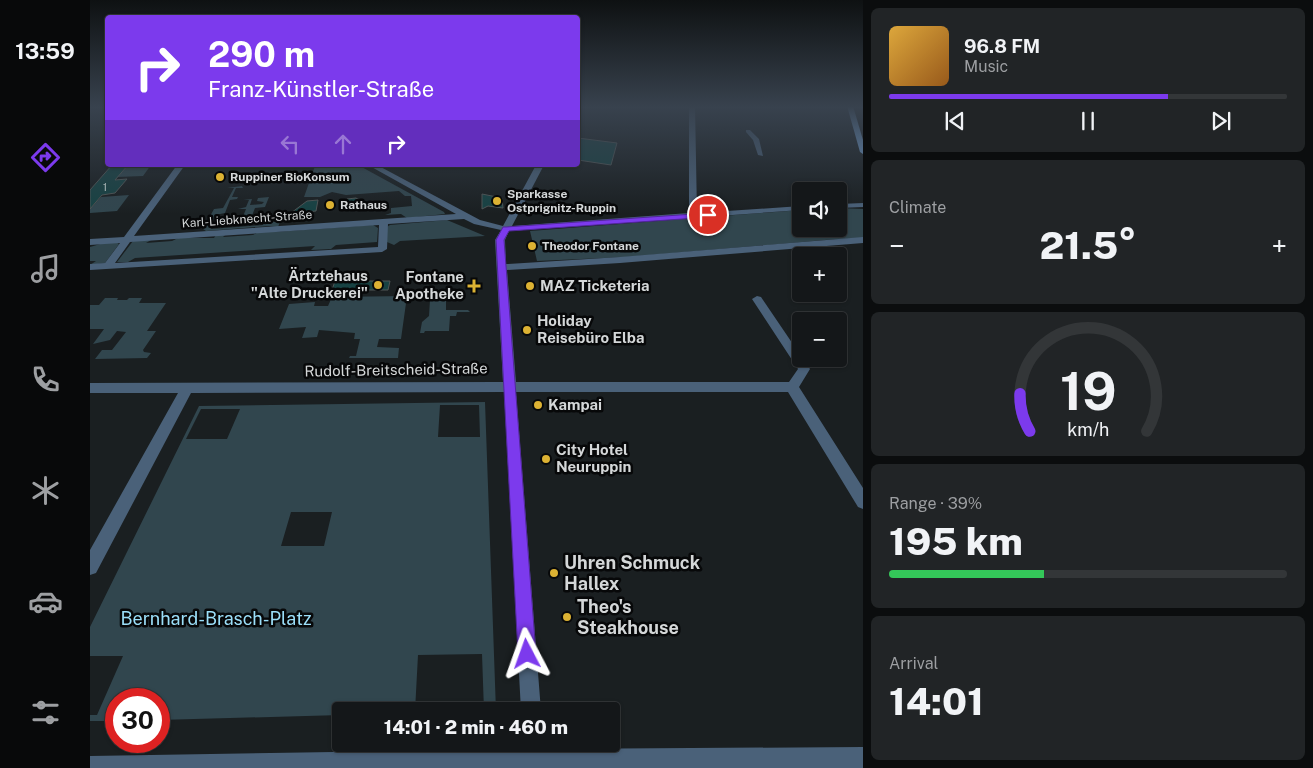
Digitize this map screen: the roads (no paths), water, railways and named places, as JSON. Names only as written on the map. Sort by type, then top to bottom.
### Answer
[{"type":"street","points":[[692,142],[693,216]]},
{"type":"street","points":[[757,142],[761,155]]},
{"type":"street","points":[[108,266],[180,167]]},
{"type":"street","points":[[376,167],[465,216],[488,226],[506,229],[792,209]]},
{"type":"street","points":[[530,702],[508,386],[500,240],[539,167]]},
{"type":"street","points":[[847,206],[863,205]]},
{"type":"street","name":"Karl-Liebknecht-Straße","points":[[90,242],[465,216]]},
{"type":"street","points":[[90,267],[382,249],[384,222]]},
{"type":"street","points":[[502,267],[620,260],[863,240]]},
{"type":"street","points":[[757,299],[804,369],[792,386],[863,502]]},
{"type":"street","name":"Rudolf-Breitscheid-Straße","points":[[90,388],[792,386]]},
{"type":"street","points":[[90,567],[187,389]]},
{"type":"street","points":[[90,767],[533,757],[863,758]]},
{"type":"place","name":"Ruppiner BioKonsum","points":[[220,177]]},
{"type":"place","name":"Sparkasse Ostprignitz-Ruppin","points":[[497,201]]},
{"type":"place","name":"Rathaus","points":[[330,205]]},
{"type":"place","name":"Theodor Fontane","points":[[532,246]]},
{"type":"place","name":"Ärtztehaus \"Alte Druckerei\"","points":[[378,285]]},
{"type":"place","name":"Fontane Apotheke","points":[[474,286]]},
{"type":"place","name":"MAZ Ticketeria","points":[[530,286]]},
{"type":"place","name":"Holiday Reisebüro Elba","points":[[527,330]]},
{"type":"place","name":"Kampai","points":[[538,405]]},
{"type":"place","name":"City Hotel Neuruppin","points":[[546,459]]},
{"type":"place","name":"Uhren Schmuck Hallex","points":[[554,573]]},
{"type":"place","name":"Theo's Steakhouse","points":[[567,617]]},
{"type":"park label","name":"Bernhard-Brasch-Platz","points":[[216,619]]}]
